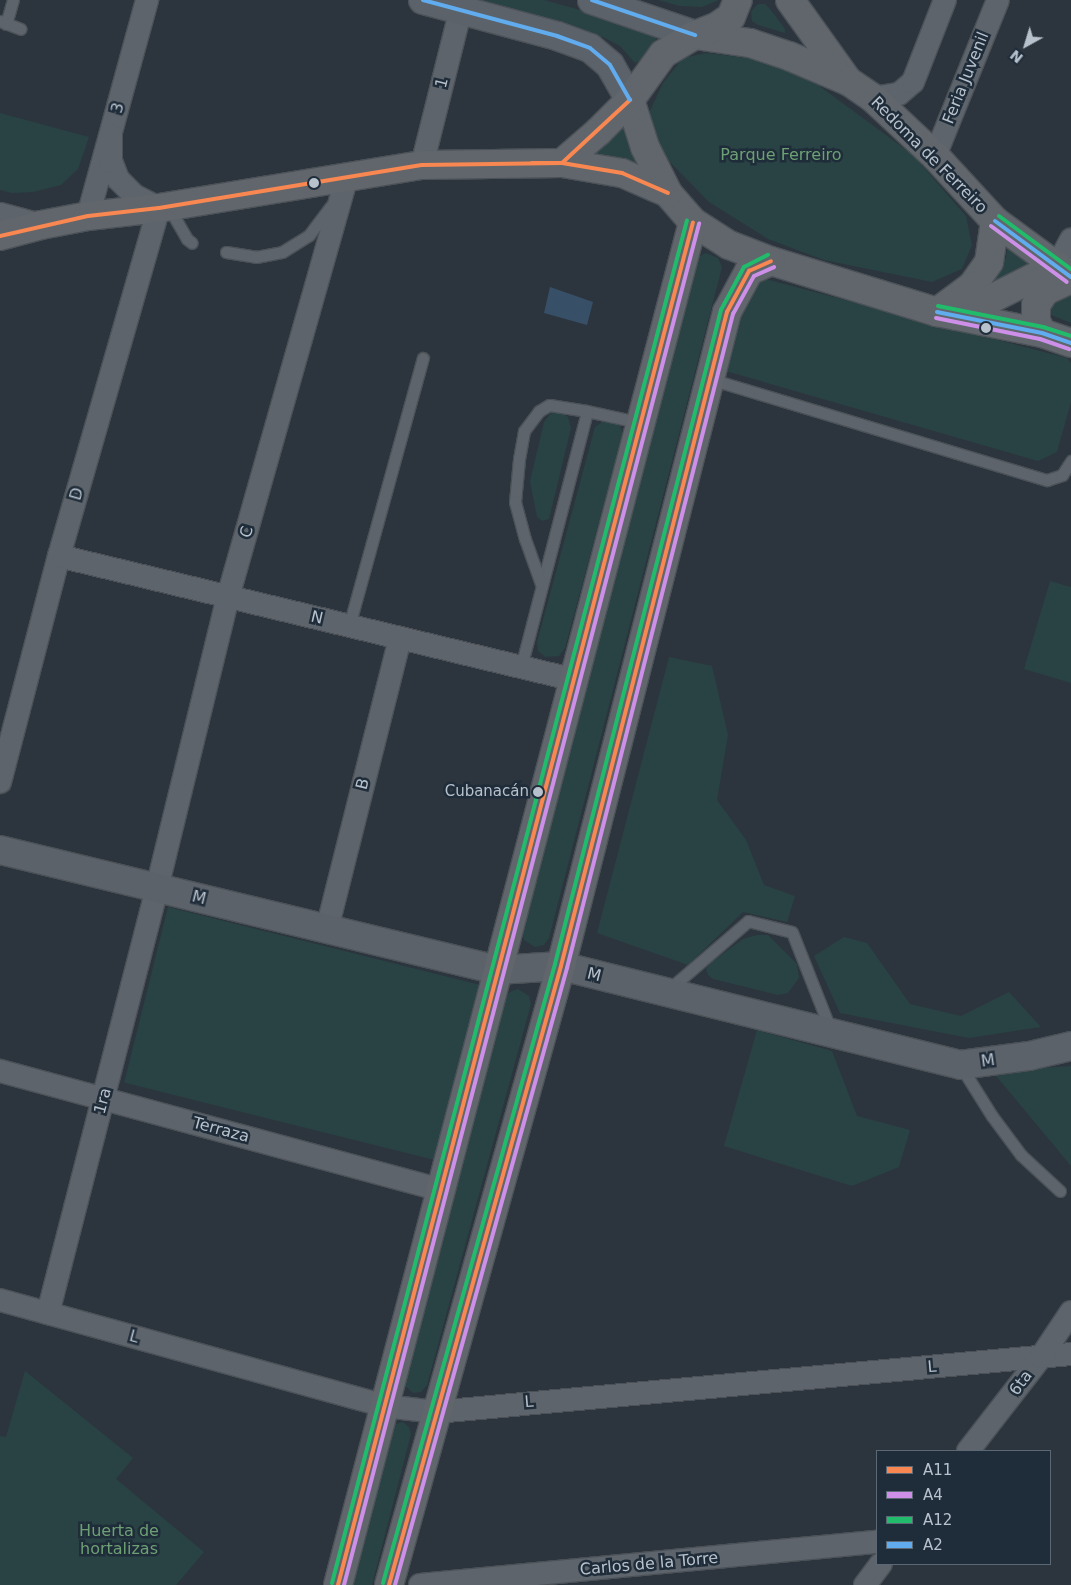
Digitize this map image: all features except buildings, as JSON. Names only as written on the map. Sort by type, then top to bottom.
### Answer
[{"type":"main road","points":[[562,163],[598,132],[630,100],[664,54],[695,35],[716,27],[731,17],[738,0]]},
{"type":"main road","points":[[791,1],[848,81]]},
{"type":"main road","name":"Redoma de Ferreiro","points":[[695,35],[750,43],[789,56],[848,81],[873,98],[934,156],[995,221],[989,262],[972,286],[947,314]]},
{"type":"main road","points":[[630,100],[645,147],[668,192],[693,222],[729,245],[771,261],[947,314],[1042,333],[1071,343]]},
{"type":"main road","points":[[0,236],[41,225],[88,216],[164,207],[346,179],[422,165],[562,163],[622,173],[668,192]]},
{"type":"main road","points":[[995,221],[1066,274]]},
{"type":"main road","points":[[338,1585],[442,1190],[497,970],[643,423],[693,222]]},
{"type":"main road","points":[[389,1585],[561,966],[727,312],[749,271],[771,261]]},
{"type":"main road","points":[[947,314],[1066,274]]},
{"type":"main road","points":[[1042,333],[1036,322],[1036,305],[1045,291],[1066,274]]},
{"type":"street","name":"3","points":[[88,216],[147,0]]},
{"type":"street","points":[[423,0],[461,5],[590,48],[610,65],[630,100]]},
{"type":"street","points":[[592,0],[695,35]]},
{"type":"street","points":[[873,98],[899,94],[913,82],[945,0]]},
{"type":"street","name":"Feria Juvenil","points":[[934,156],[998,0]]},
{"type":"street","name":"1","points":[[422,165],[461,5]]},
{"type":"street","points":[[111,135],[111,161],[118,179],[134,195],[164,207]]},
{"type":"street","name":"C","points":[[158,888],[228,597],[346,179]]},
{"type":"street","name":"D","points":[[0,782],[59,556],[164,207]]},
{"type":"street","points":[[0,214],[41,225]]},
{"type":"street","points":[[1066,274],[1071,240]]},
{"type":"street","name":"N","points":[[59,556],[575,680]]},
{"type":"street","name":"B","points":[[327,929],[400,638]]},
{"type":"street","name":"M","points":[[0,850],[497,970],[561,966],[960,1065],[1029,1056],[1071,1046]]},
{"type":"street","name":"1ra","points":[[48,1314],[158,888]]},
{"type":"street","name":"Terraza","points":[[0,1071],[442,1190]]},
{"type":"street","name":"L","points":[[0,1300],[385,1406],[436,1412],[1071,1354]]},
{"type":"street","name":"6ta","points":[[969,1450],[1041,1357],[1071,1312]]},
{"type":"street","name":"Carlos de la Torre","points":[[420,1585],[876,1542]]},
{"type":"street","points":[[865,1585],[880,1565]]},
{"type":"lane","points":[[12,0],[3,22],[21,29]]},
{"type":"lane","points":[[226,252],[256,257],[282,252],[309,235],[328,212],[346,179]]},
{"type":"lane","points":[[164,207],[192,243]]},
{"type":"lane","points":[[350,626],[423,358]]},
{"type":"lane","points":[[710,379],[1047,480],[1062,475],[1071,461]]},
{"type":"lane","points":[[541,584],[524,538],[515,502],[524,431],[539,411],[548,404],[643,423]]},
{"type":"lane","points":[[521,667],[587,412]]},
{"type":"lane","points":[[666,992],[748,921],[792,932],[832,1033]]},
{"type":"lane","points":[[960,1065],[992,1116],[1021,1155],[1060,1191]]},
{"type":"green space","points":[[479,0],[544,0],[649,29],[655,34],[656,39],[641,60],[635,63],[620,46],[603,37],[487,7]]},
{"type":"green space","points":[[658,0],[719,0],[702,7],[680,6]]},
{"type":"green space","points":[[758,4],[765,4],[770,9],[785,29],[785,33],[758,25],[752,21],[751,11]]},
{"type":"green space","name":"Parque Ferreiro","points":[[706,53],[764,60],[818,85],[913,155],[966,216],[972,245],[962,269],[932,282],[824,260],[768,239],[709,202],[659,151],[649,113],[663,83],[683,58]]},
{"type":"green space","points":[[0,113],[89,137],[78,169],[61,185],[33,192],[12,193],[0,190]]},
{"type":"green space","points":[[623,126],[644,170],[591,155],[612,139]]},
{"type":"green space","points":[[1008,242],[1031,261],[985,291],[1006,258]]},
{"type":"green space","points":[[706,253],[718,258],[722,267],[549,938],[544,945],[535,947],[524,940],[522,931],[698,257]]},
{"type":"green space","points":[[765,279],[1067,358],[1071,363],[1071,402],[1057,452],[1038,461],[722,370],[743,293]]},
{"type":"green space","points":[[1061,293],[1071,294],[1071,323],[1051,315],[1049,305]]},
{"type":"green space","points":[[559,410],[568,417],[571,428],[549,519],[542,521],[537,517],[530,481],[544,422],[550,414]]},
{"type":"green space","points":[[605,420],[619,424],[623,433],[565,648],[559,656],[545,657],[538,651],[537,642],[595,427]]},
{"type":"green space","points":[[1050,581],[1071,587],[1071,683],[1024,669]]},
{"type":"green space","points":[[669,657],[712,666],[728,735],[717,800],[746,840],[764,885],[795,896],[787,922],[743,912],[688,965],[597,933]]},
{"type":"green space","points":[[168,907],[479,985],[436,1160],[124,1083]]},
{"type":"green space","points":[[757,935],[768,935],[797,964],[799,978],[788,993],[778,995],[713,979],[708,975],[706,969],[710,963],[743,939]]},
{"type":"green space","points":[[844,937],[867,943],[910,1004],[961,1016],[1009,992],[1041,1027],[969,1038],[840,1013],[814,956]]},
{"type":"green space","points":[[518,989],[529,996],[531,1004],[427,1385],[421,1392],[413,1393],[403,1384],[505,999],[510,992]]},
{"type":"green space","points":[[757,1030],[832,1051],[857,1116],[910,1130],[899,1167],[852,1186],[724,1146]]},
{"type":"green space","points":[[1071,1066],[1071,1166],[992,1071]]},
{"type":"green space","name":"Huerta de hortalizas","points":[[25,1371],[133,1458],[116,1479],[204,1552],[176,1585],[0,1585],[0,1436],[6,1437]]},
{"type":"green space","points":[[403,1422],[409,1427],[411,1434],[372,1585],[348,1585],[392,1425]]},
{"type":"water","points":[[550,287],[593,302],[587,325],[544,313]]},
{"type":"transit line","name":"A2","points":[[423,0],[557,36],[590,48],[610,65],[630,100]]},
{"type":"transit line","name":"A2","points":[[592,0],[695,35]]},
{"type":"transit line","name":"A11","points":[[532,163],[562,163],[630,100]]},
{"type":"transit line","name":"A11","points":[[0,236],[88,216],[159,208],[422,165],[562,163],[622,173],[668,193]]},
{"type":"transit line","name":"A12","points":[[999,216],[1071,269]]},
{"type":"transit line","name":"A12","points":[[332,1583],[687,220]]},
{"type":"transit line","name":"A2","points":[[995,221],[1071,277]]},
{"type":"transit line","name":"A11","points":[[338,1585],[693,222]]},
{"type":"transit line","name":"A4","points":[[344,1585],[699,224]]},
{"type":"transit line","name":"A4","points":[[991,226],[1067,282]]},
{"type":"transit line","name":"A12","points":[[383,1583],[555,964],[721,310],[744,267],[768,255]]},
{"type":"transit line","name":"A11","points":[[389,1585],[561,966],[727,312],[749,271],[771,261]]},
{"type":"transit line","name":"A4","points":[[395,1585],[567,968],[733,314],[754,276],[774,267]]},
{"type":"transit line","name":"A12","points":[[938,306],[1043,327],[1071,336]]},
{"type":"transit line","name":"A2","points":[[937,312],[1042,333],[1071,343]]},
{"type":"transit line","name":"A4","points":[[936,318],[1040,339],[1069,349]]},
{"type":"place","name":"Cubanacán","points":[[538,792]]}]
